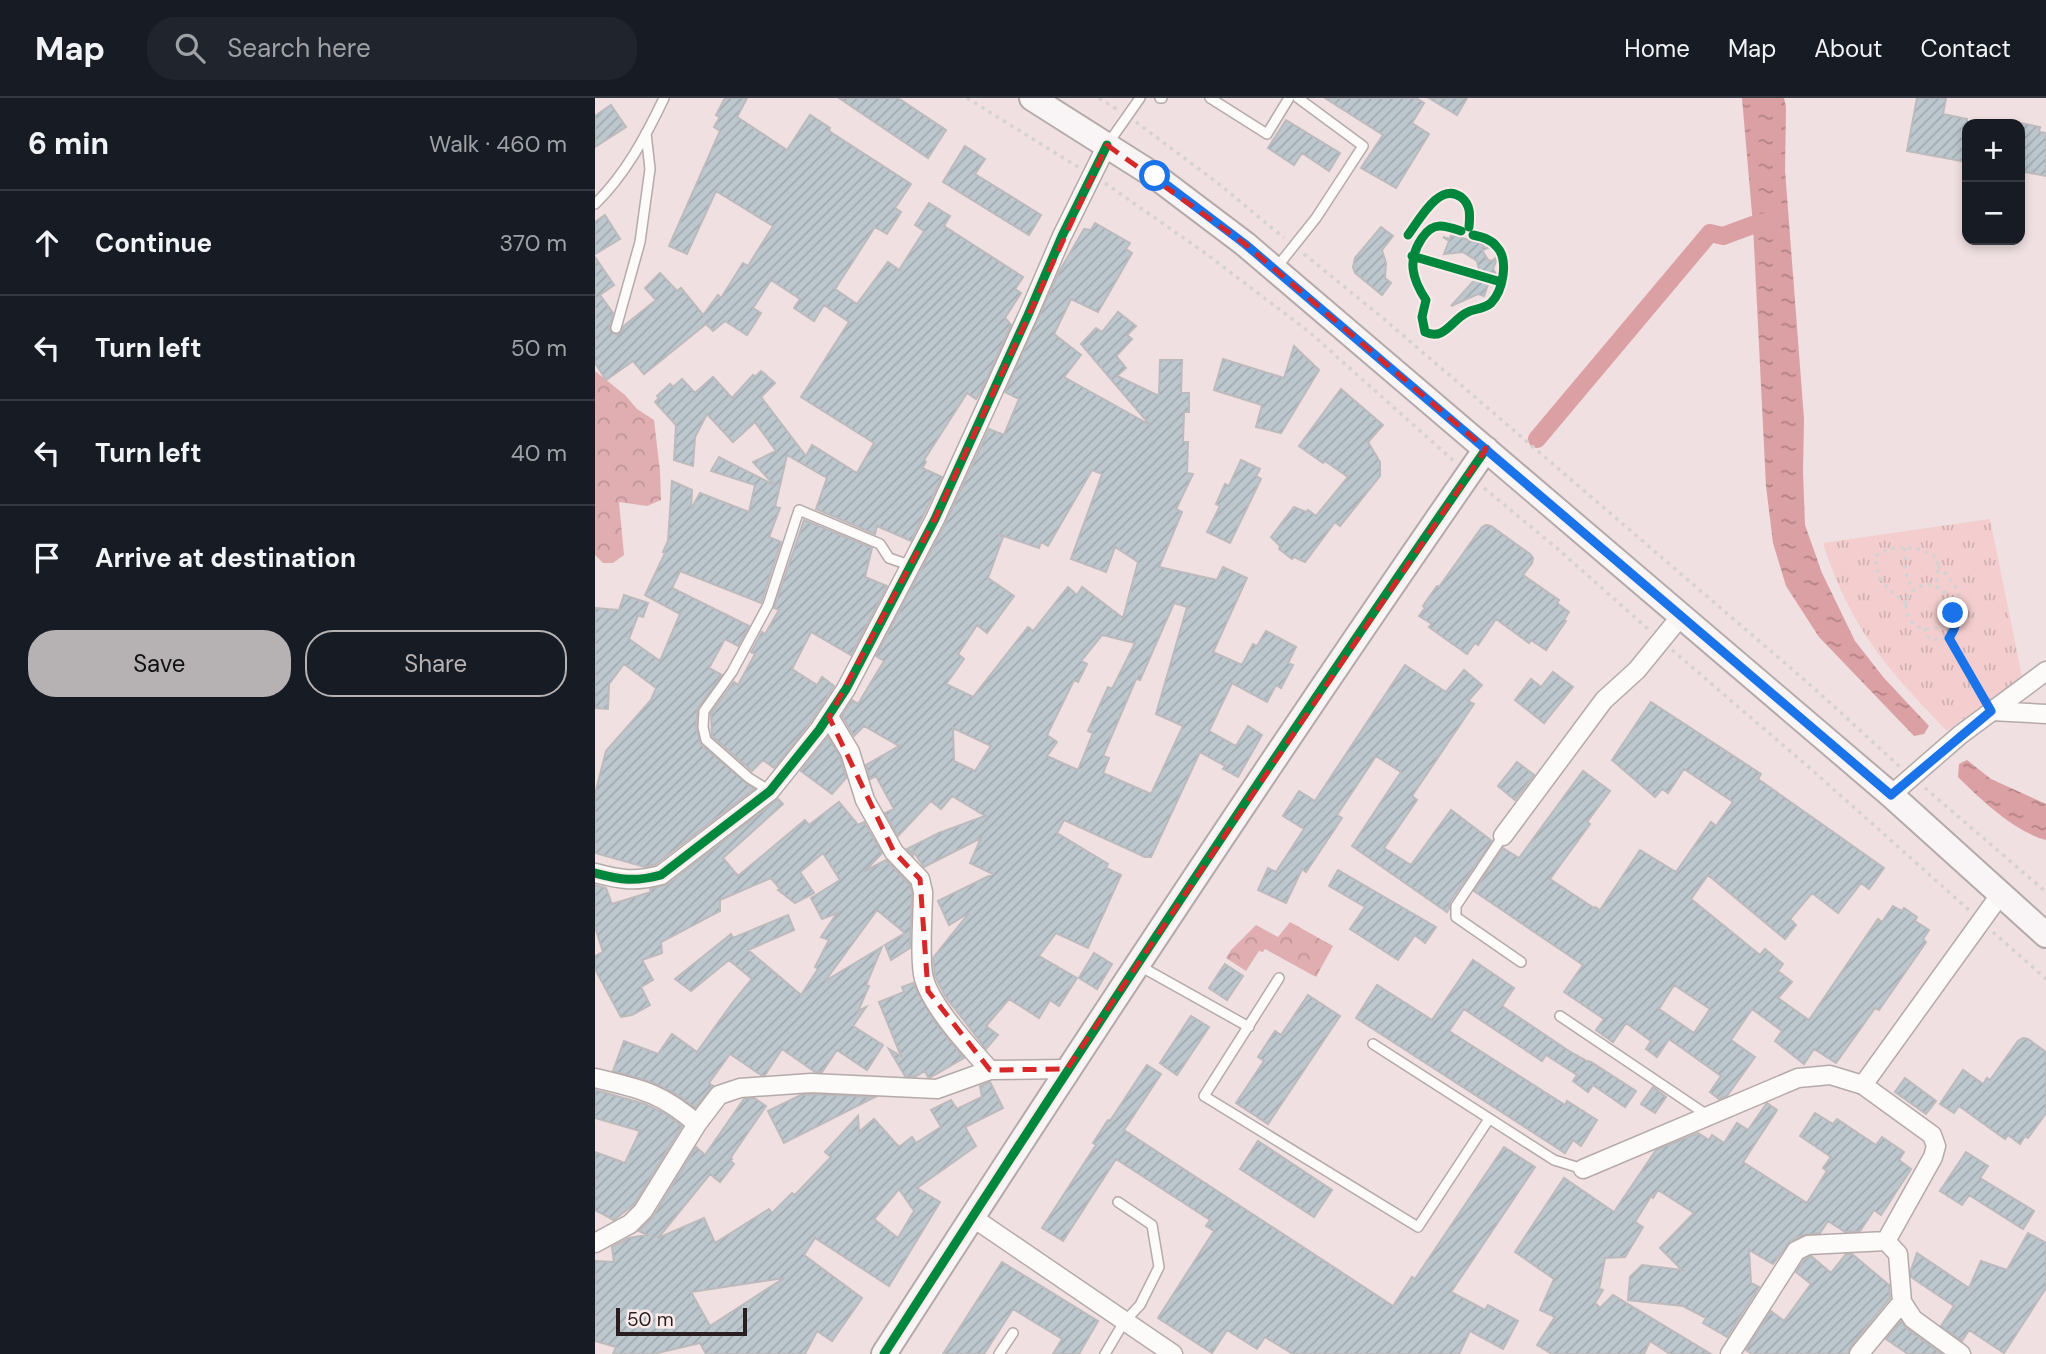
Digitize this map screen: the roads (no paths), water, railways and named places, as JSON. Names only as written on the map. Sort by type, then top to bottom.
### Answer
[{"type":"main road","points":[[1032,98],[1155,176],[1275,270],[1891,795],[2046,935]]},
{"type":"main road","points":[[884,1354],[1136,964],[1331,673],[1486,449]]},
{"type":"street","points":[[595,873],[616,879],[639,881],[661,875],[770,790],[829,717],[912,566],[1062,236],[1107,145]]},
{"type":"street","points":[[1503,836],[1604,700],[1637,670],[1681,616]]},
{"type":"street","points":[[1891,795],[1960,735],[2046,671]]},
{"type":"street","points":[[1991,711],[2046,714]]},
{"type":"street","points":[[829,717],[850,752],[866,800],[894,852],[920,879],[923,892],[923,975],[928,991],[990,1070]]},
{"type":"street","points":[[1863,1085],[2000,895]]},
{"type":"street","points":[[595,1242],[630,1224],[643,1212],[697,1124],[719,1095],[740,1088],[811,1083],[937,1089],[990,1070],[1067,1069]]},
{"type":"street","points":[[1583,1169],[1798,1078],[1829,1075],[1863,1085],[1932,1135],[1936,1146],[1933,1157],[1886,1241]]},
{"type":"street","points":[[595,1078],[650,1092],[678,1107],[697,1124]]},
{"type":"street","points":[[972,1217],[1173,1354]]},
{"type":"street","points":[[1886,1241],[1898,1254],[1902,1302],[1913,1319],[1961,1354]]},
{"type":"street","points":[[1730,1354],[1796,1251],[1808,1245],[1886,1241]]},
{"type":"street","points":[[1859,1354],[1902,1302]]},
{"type":"lane","points":[[595,204],[613,187],[664,98]]},
{"type":"lane","points":[[1107,145],[1140,98]]},
{"type":"lane","points":[[1210,98],[1267,134],[1289,98]]},
{"type":"lane","points":[[1275,270],[1316,218],[1363,146],[1298,98]]},
{"type":"lane","points":[[616,328],[640,242],[650,169],[646,133]]},
{"type":"lane","points":[[770,790],[749,778],[706,740],[704,711],[732,672],[768,605],[799,510],[880,544],[889,558],[912,566]]},
{"type":"lane","points":[[1503,836],[1456,906],[1456,917],[1521,962]]},
{"type":"lane","points":[[1136,964],[1249,1027]]},
{"type":"lane","points":[[1279,978],[1204,1096],[1418,1227],[1489,1119]]},
{"type":"lane","points":[[1560,1016],[1707,1115]]},
{"type":"lane","points":[[1373,1044],[1554,1160],[1583,1169]]},
{"type":"lane","points":[[1105,1354],[1124,1322],[1140,1305],[1159,1268],[1152,1224],[1118,1202]]},
{"type":"lane","points":[[999,1354],[1013,1332]]},
{"type":"water","points":[[1742,98],[1784,98],[1786,107],[1785,170],[1804,419],[1805,525],[1822,573],[1855,641],[1884,678],[1929,726],[1924,734],[1914,736],[1819,637],[1786,586],[1773,543],[1766,486],[1753,225]]},
{"type":"water","points":[[1967,760],[1991,779],[2046,804],[2046,840],[2010,822],[1958,777],[1959,764]]},
{"type":"waterway","points":[[1537,439],[1710,233],[1723,236],[1774,220]]}]
